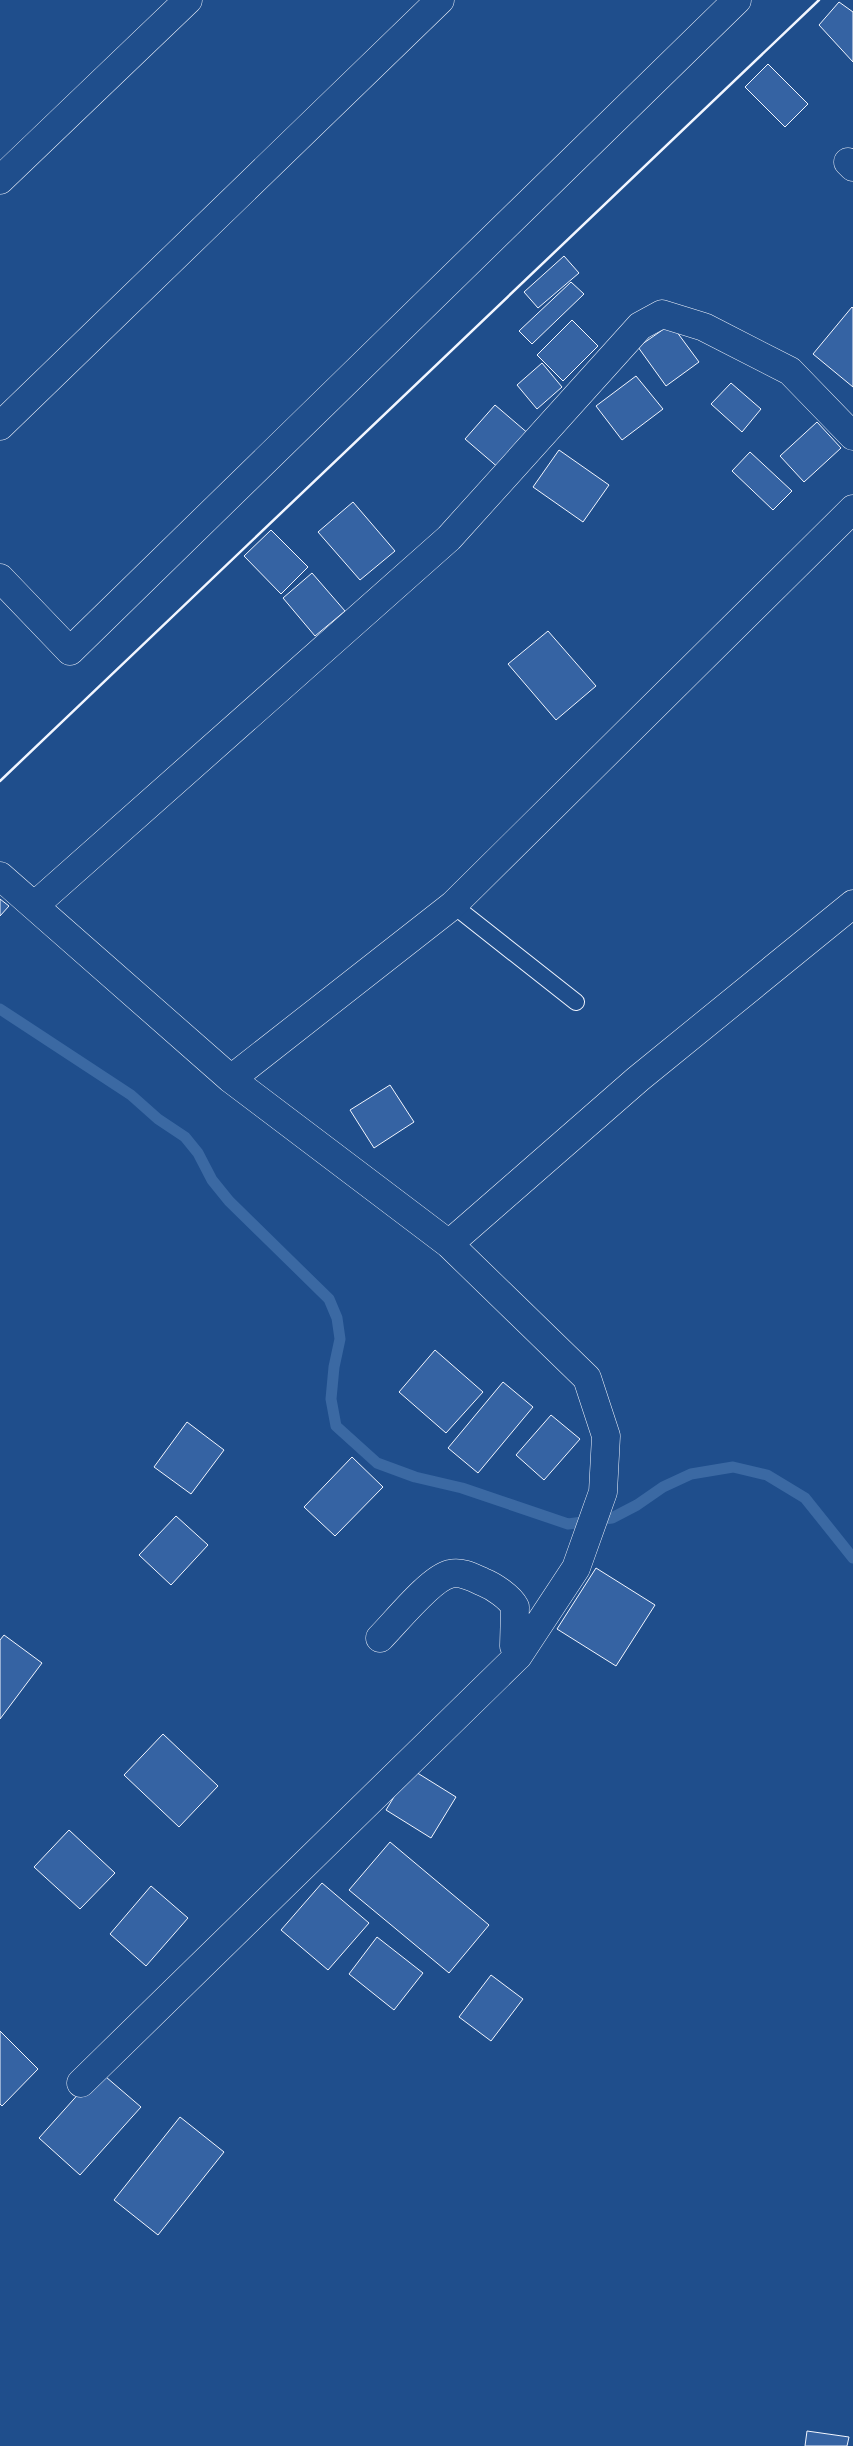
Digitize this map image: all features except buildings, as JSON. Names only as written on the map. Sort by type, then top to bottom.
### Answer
[{"type":"street","points":[[0,180],[188,0]]},
{"type":"street","points":[[0,426],[440,0]]},
{"type":"street","points":[[0,578],[70,651],[737,0]]},
{"type":"street","points":[[34,906],[449,538],[640,326],[662,314],[704,327],[773,362],[790,371],[853,436]]},
{"type":"street","points":[[231,1079],[453,905],[853,509]]},
{"type":"street","points":[[0,876],[231,1079],[449,1244],[587,1378],[606,1436],[603,1492],[576,1568],[518,1656],[81,2083]]},
{"type":"street","points":[[449,1244],[638,1079],[776,964],[853,904]]},
{"type":"street","points":[[380,1638],[437,1579],[451,1573],[465,1574],[488,1584],[512,1602],[515,1608],[514,1646],[518,1656]]},
{"type":"lane","points":[[453,905],[576,1002]]},
{"type":"waterway","points":[[0,1009],[131,1095],[158,1119],[185,1137],[198,1153],[212,1180],[229,1201],[329,1299],[337,1318],[340,1339],[334,1367],[331,1399],[336,1426],[377,1463],[415,1477],[462,1488],[568,1524],[612,1518],[637,1505],[663,1487],[691,1474],[733,1467],[767,1475],[805,1498],[853,1558]]},
{"type":"wall","points":[[0,781],[819,0]]}]
